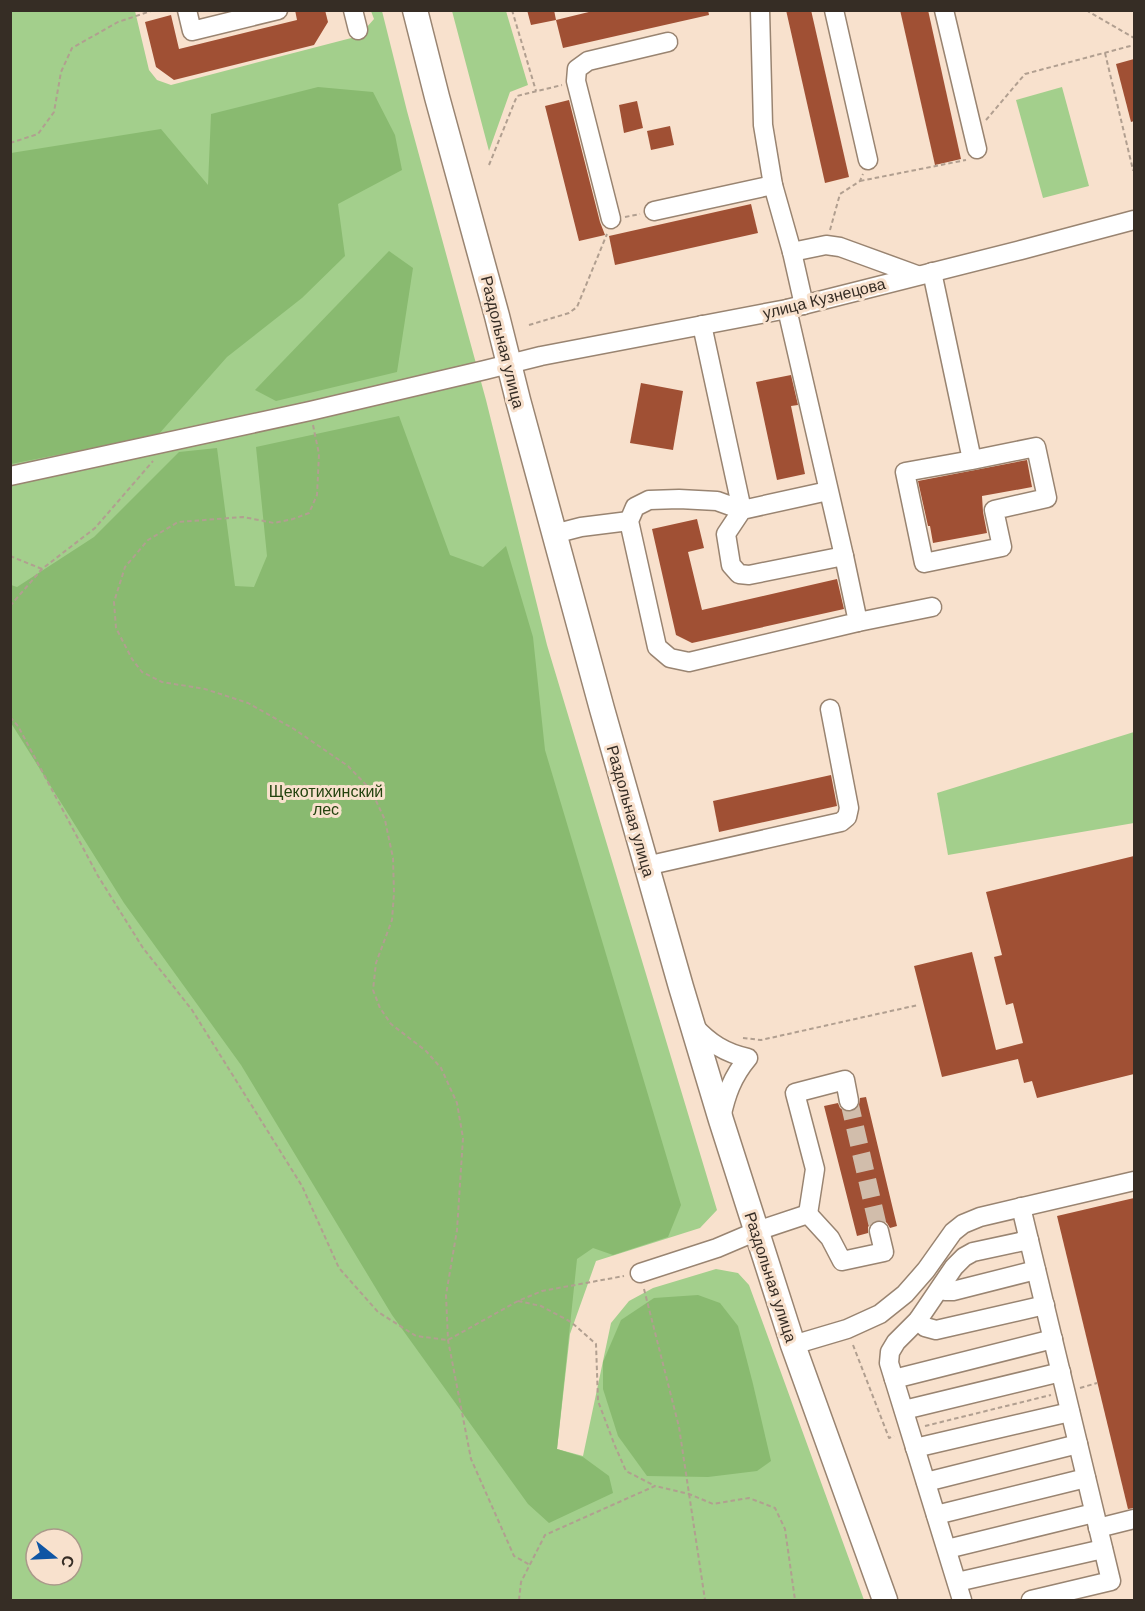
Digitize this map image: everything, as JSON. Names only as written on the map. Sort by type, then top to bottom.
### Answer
[{"type":"main road","name":"Раздольная улица","points":[[415,10],[554,534],[692,1024],[793,1345],[885,1600]]},
{"type":"street","points":[[187,10],[192,32],[278,10]]},
{"type":"street","points":[[353,10],[357,30]]},
{"type":"street","points":[[760,10],[763,125],[772,185],[792,252],[795,307],[828,491],[858,622]]},
{"type":"street","points":[[834,10],[868,160]]},
{"type":"street","points":[[944,10],[975,142]]},
{"type":"street","points":[[610,219],[576,81],[577,69],[588,61],[668,42]]},
{"type":"street","points":[[654,211],[772,185]]},
{"type":"street","name":"улица Кузнецова","points":[[10,476],[310,411],[541,356],[795,307],[1134,220]]},
{"type":"street","points":[[792,252],[826,245],[840,246],[924,274],[972,460]]},
{"type":"street","points":[[702,325],[742,510],[726,534],[731,565],[739,574],[749,575],[844,556]]},
{"type":"street","points":[[1036,447],[1047,498],[994,510],[1002,547],[924,563],[905,472],[972,460],[1036,447]]},
{"type":"street","points":[[828,491],[742,510],[717,501],[679,499],[649,500],[634,507],[629,521],[657,647],[670,658],[689,662],[932,607]]},
{"type":"street","points":[[554,534],[581,527],[629,521]]},
{"type":"street","points":[[646,866],[841,822],[847,817],[849,808],[830,709]]},
{"type":"street","points":[[692,1024],[720,1049],[732,1055],[748,1058],[737,1071],[729,1086],[721,1120]]},
{"type":"street","points":[[808,1214],[815,1169],[795,1093],[844,1080],[849,1101]]},
{"type":"street","points":[[793,1345],[847,1329],[880,1314],[912,1286],[953,1232],[963,1224],[980,1216],[1134,1181]]},
{"type":"street","points":[[1021,1207],[1111,1581],[1031,1600]]},
{"type":"street","points":[[808,1214],[830,1238],[842,1261],[884,1252],[879,1231]]},
{"type":"street","points":[[640,1273],[717,1248],[808,1214]]},
{"type":"street","points":[[962,1600],[889,1363],[890,1352],[896,1342],[918,1320],[954,1267],[964,1257],[973,1252],[1029,1240]]},
{"type":"street","points":[[940,1289],[953,1292],[1036,1270]]},
{"type":"street","points":[[918,1320],[925,1327],[936,1330],[1045,1305]]},
{"type":"street","points":[[894,1379],[1053,1339]]},
{"type":"street","points":[[904,1410],[1061,1372]]},
{"type":"street","points":[[915,1448],[1070,1412]]},
{"type":"street","points":[[926,1482],[1078,1444]]},
{"type":"street","points":[[936,1515],[1086,1478]]},
{"type":"street","points":[[947,1550],[1096,1520],[1134,1519]]},
{"type":"street","points":[[957,1582],[1103,1549]]},
{"type":"path","points":[[10,143],[38,134],[54,112],[61,72],[72,48],[118,22],[154,10]]},
{"type":"path","points":[[512,10],[536,91]]},
{"type":"path","points":[[1086,10],[1134,38]]},
{"type":"path","points":[[826,245],[840,194],[860,181],[968,159],[975,142],[1025,74],[1134,45]]},
{"type":"path","points":[[1105,53],[1134,169]]},
{"type":"path","points":[[489,165],[517,96],[576,81]]},
{"type":"path","points":[[860,181],[868,160]]},
{"type":"path","points":[[529,325],[569,313],[577,307],[608,233],[610,219],[654,211]]},
{"type":"path","points":[[310,411],[319,454],[317,495],[309,513],[274,523],[243,517],[178,522],[148,540],[125,567],[114,602],[116,628],[132,659],[142,672],[162,682],[205,689],[248,703],[294,729],[348,766],[370,790],[385,820],[393,858],[394,893],[392,920],[376,963],[373,990],[380,1008],[391,1024],[426,1051],[441,1068],[458,1103],[463,1138],[457,1230],[447,1295],[448,1340],[471,1459],[514,1556],[530,1565]]},
{"type":"path","points":[[10,606],[42,569],[95,528],[171,441]]},
{"type":"path","points":[[10,556],[42,569]]},
{"type":"path","points":[[10,717],[18,726],[98,876],[143,948],[192,1010],[302,1186],[339,1268],[378,1312],[416,1336],[448,1340],[518,1301],[543,1291],[640,1273],[679,1427],[705,1600]]},
{"type":"path","points":[[744,1038],[761,1040],[918,1005]]},
{"type":"path","points":[[518,1301],[540,1306],[571,1322],[596,1344],[598,1401],[626,1471],[655,1486],[689,1494],[713,1504],[749,1498],[774,1508],[785,1529],[795,1600]]},
{"type":"path","points":[[519,1600],[521,1582],[545,1535],[655,1486]]},
{"type":"green space","points":[[11,11],[135,11],[149,70],[157,80],[171,85],[359,36],[374,19],[371,11],[382,11],[486,400],[547,645],[717,1210],[700,1228],[596,1261],[570,1334],[557,1449],[583,1456],[611,1323],[629,1301],[653,1288],[716,1269],[738,1273],[749,1285],[864,1600],[11,1600]]},
{"type":"green space","points":[[452,11],[506,11],[528,85],[510,92],[489,151]]},
{"type":"green space","points":[[318,87],[373,92],[395,135],[402,170],[338,204],[345,256],[302,298],[227,357],[158,435],[11,464],[11,153],[161,129],[208,185],[211,114]]},
{"type":"green space","points":[[1062,87],[1089,186],[1043,198],[1016,100]]},
{"type":"green space","points":[[389,251],[413,268],[397,372],[276,401],[255,390]]},
{"type":"green space","name":"Щекотихинский лес","points":[[399,416],[450,555],[483,567],[506,546],[533,637],[545,750],[681,1205],[668,1237],[613,1255],[593,1248],[577,1259],[557,1449],[583,1457],[609,1476],[613,1493],[549,1523],[528,1504],[392,1315],[241,1065],[124,903],[11,723],[11,585],[17,587],[94,537],[179,452],[217,448],[235,586],[254,587],[267,556],[256,447]]},
{"type":"green space","points":[[1134,732],[1134,823],[948,855],[937,793]]},
{"type":"green space","points":[[698,1295],[720,1303],[738,1326],[771,1461],[757,1471],[708,1477],[647,1476],[618,1436],[603,1389],[603,1362],[621,1320],[654,1298]]},
{"type":"building","points":[[295,10],[325,10],[328,22],[314,45],[174,80],[156,67],[145,22],[171,15],[179,49],[297,20]]},
{"type":"building","points":[[527,10],[554,10],[556,20],[531,25]]},
{"type":"building","points":[[597,10],[708,10],[709,15],[563,48],[556,20]]},
{"type":"building","points":[[786,10],[811,10],[849,177],[825,183]]},
{"type":"building","points":[[900,10],[928,10],[961,159],[935,165]]},
{"type":"building","points":[[1134,59],[1134,121],[1131,122],[1116,64]]},
{"type":"building","points":[[569,100],[605,235],[579,241],[545,106]]},
{"type":"building","points":[[637,101],[643,128],[624,133],[619,105]]},
{"type":"building","points":[[670,126],[674,145],[651,150],[647,131]]},
{"type":"building","points":[[751,204],[758,233],[615,265],[609,236]]},
{"type":"building","points":[[791,375],[798,405],[791,406],[805,474],[777,480],[756,382]]},
{"type":"building","points":[[641,383],[683,391],[673,450],[630,443]]},
{"type":"building","points":[[1027,460],[1032,487],[982,496],[987,533],[933,543],[918,481]]},
{"type":"building","points":[[697,519],[704,548],[688,552],[702,610],[837,579],[844,609],[692,643],[676,635],[652,529]]},
{"type":"building","points":[[831,775],[837,806],[719,832],[713,801]]},
{"type":"building","points":[[1134,856],[1134,1074],[1037,1098],[1032,1081],[1024,1083],[1018,1059],[942,1077],[914,966],[972,952],[996,1050],[1023,1043],[1013,1003],[1006,1005],[994,957],[1002,955],[986,892]]},
{"type":"building","points":[[866,1097],[897,1226],[890,1228],[883,1220],[876,1220],[868,1227],[868,1233],[857,1236],[824,1106],[838,1103],[840,1108],[852,1112],[857,1109],[860,1098]]},
{"type":"building","points":[[1134,1198],[1134,1508],[1128,1509],[1057,1216]]},
{"type":"tunnel","points":[[849,1101],[879,1231]]}]
